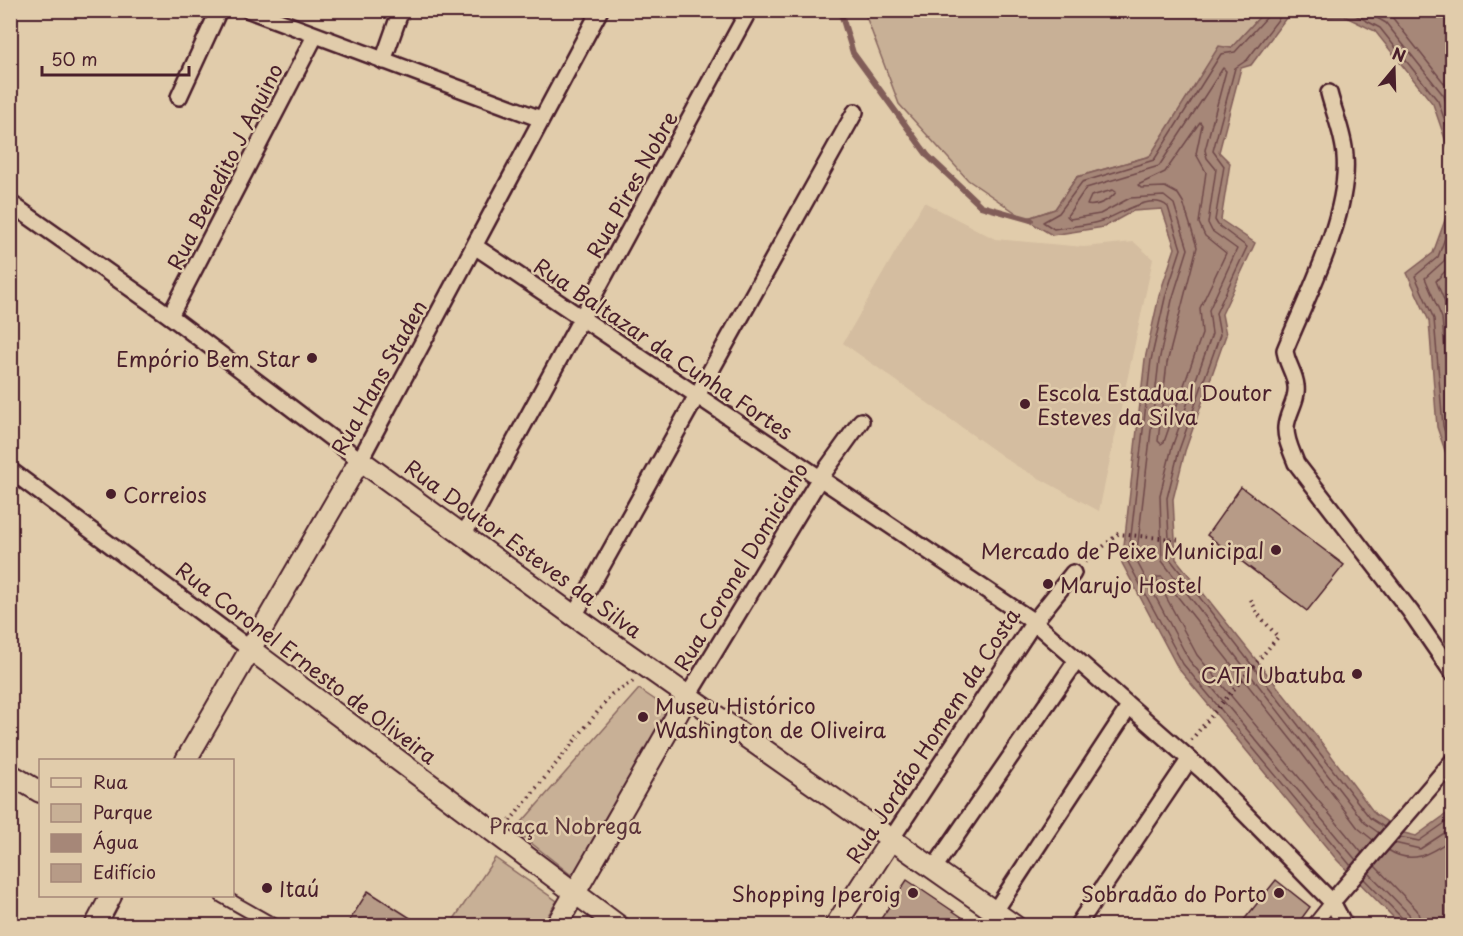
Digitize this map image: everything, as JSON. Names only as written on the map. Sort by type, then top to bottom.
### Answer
[{"type":"street","points":[[179,97],[219,10]]},
{"type":"street","points":[[249,10],[541,119]]},
{"type":"street","points":[[383,61],[401,10]]},
{"type":"street","name":"Rua Hans Staden","points":[[187,759],[360,460],[476,247],[600,10]]},
{"type":"street","name":"Rua Pires Nobre","points":[[463,536],[749,10]]},
{"type":"street","name":"Rua Benedito J Aquino","points":[[170,316],[315,36]]},
{"type":"street","points":[[1329,93],[1345,156],[1340,205],[1324,255],[1285,350],[1286,361],[1296,383],[1296,392],[1286,426],[1287,437],[1296,463],[1410,611],[1452,672]]},
{"type":"street","points":[[574,616],[855,112]]},
{"type":"street","name":"Rua Doutor Esteves da Silva","points":[[10,203],[170,316],[360,460],[574,616],[689,694],[1015,926]]},
{"type":"street","name":"Rua Baltazar da Cunha Fortes","points":[[476,247],[1034,622],[1203,771],[1337,897],[1345,926]]},
{"type":"street","name":"Rua Coronel Domiciano","points":[[556,926],[689,694],[820,478],[861,421]]},
{"type":"street","name":"Rua Coronel Ernesto de Oliveira","points":[[10,470],[619,926]]},
{"type":"street","name":"Rua Jordão Homem da Costa","points":[[835,926],[1034,622],[1073,573]]},
{"type":"street","points":[[934,868],[1077,660]]},
{"type":"street","points":[[995,911],[1130,707]]},
{"type":"street","points":[[1077,926],[1185,757]]},
{"type":"street","points":[[1313,926],[1452,762]]},
{"type":"street","points":[[10,774],[39,791]]},
{"type":"street","points":[[95,926],[110,897]]},
{"type":"street","points":[[224,897],[275,926]]},
{"type":"path","points":[[1073,573],[1118,534],[1182,540]]},
{"type":"path","points":[[1185,757],[1207,719],[1278,637],[1257,613],[1250,597]]},
{"type":"path","points":[[498,836],[612,694],[635,680],[647,665]]},
{"type":"shaded area","name":"Escola Estadual Doutor Esteves da Silva","points":[[924,202],[995,239],[1084,247],[1134,242],[1153,259],[1099,511],[1015,465],[843,343]]},
{"type":"green space","points":[[864,11],[1265,11],[1231,48],[1219,47],[1150,156],[1077,177],[1055,209],[1025,219],[968,180],[899,104]]},
{"type":"green space","name":"Praça Nobrega","points":[[639,689],[670,710],[575,878],[515,830]]},
{"type":"green space","points":[[495,858],[557,901],[542,925],[450,925]]},
{"type":"water","points":[[1265,11],[1452,11],[1452,159],[1433,104],[1375,31],[1344,16],[1286,18],[1251,65],[1241,68],[1219,152],[1230,163],[1221,220],[1255,243],[1222,314],[1226,335],[1185,451],[1173,499],[1176,559],[1315,734],[1375,814],[1404,833],[1416,836],[1452,810],[1452,925],[1401,925],[1337,860],[1178,668],[1122,563],[1145,359],[1159,296],[1175,248],[1162,209],[1133,211],[1104,227],[1052,235],[1025,219],[1055,209],[1077,177],[1150,156],[1219,46],[1231,48]]},
{"type":"water","points":[[1452,201],[1452,471],[1437,427],[1429,321],[1407,273],[1433,253]]},
{"type":"building","name":"Mercado de Peixe Municipal","points":[[1241,487],[1344,565],[1307,611],[1207,535]]},
{"type":"building","name":"Shopping Iperoig","points":[[907,880],[975,926],[876,926]]},
{"type":"building","name":"Sobradão do Porto","points":[[1276,880],[1310,907],[1296,926],[1239,926]]},
{"type":"building","points":[[368,891],[423,926],[346,926]]},
{"type":"waterway","points":[[840,10],[853,53],[928,156],[981,206],[1031,220]]},
{"type":"place","name":"Empório Bem Star","points":[[312,358]]},
{"type":"place","name":"Escola Estadual Doutor Esteves da Silva","points":[[1025,404]]},
{"type":"place","name":"Correios","points":[[111,494]]},
{"type":"place","name":"Mercado de Peixe Municipal","points":[[1276,550]]},
{"type":"place","name":"Marujo Hostel","points":[[1048,584]]},
{"type":"place","name":"CATI Ubatuba","points":[[1357,674]]},
{"type":"place","name":"Museu Histórico Washington de Oliveira","points":[[643,717]]},
{"type":"place","name":"Itaú","points":[[267,888]]},
{"type":"place","name":"Shopping Iperoig","points":[[913,893]]},
{"type":"place","name":"Sobradão do Porto","points":[[1279,893]]}]
